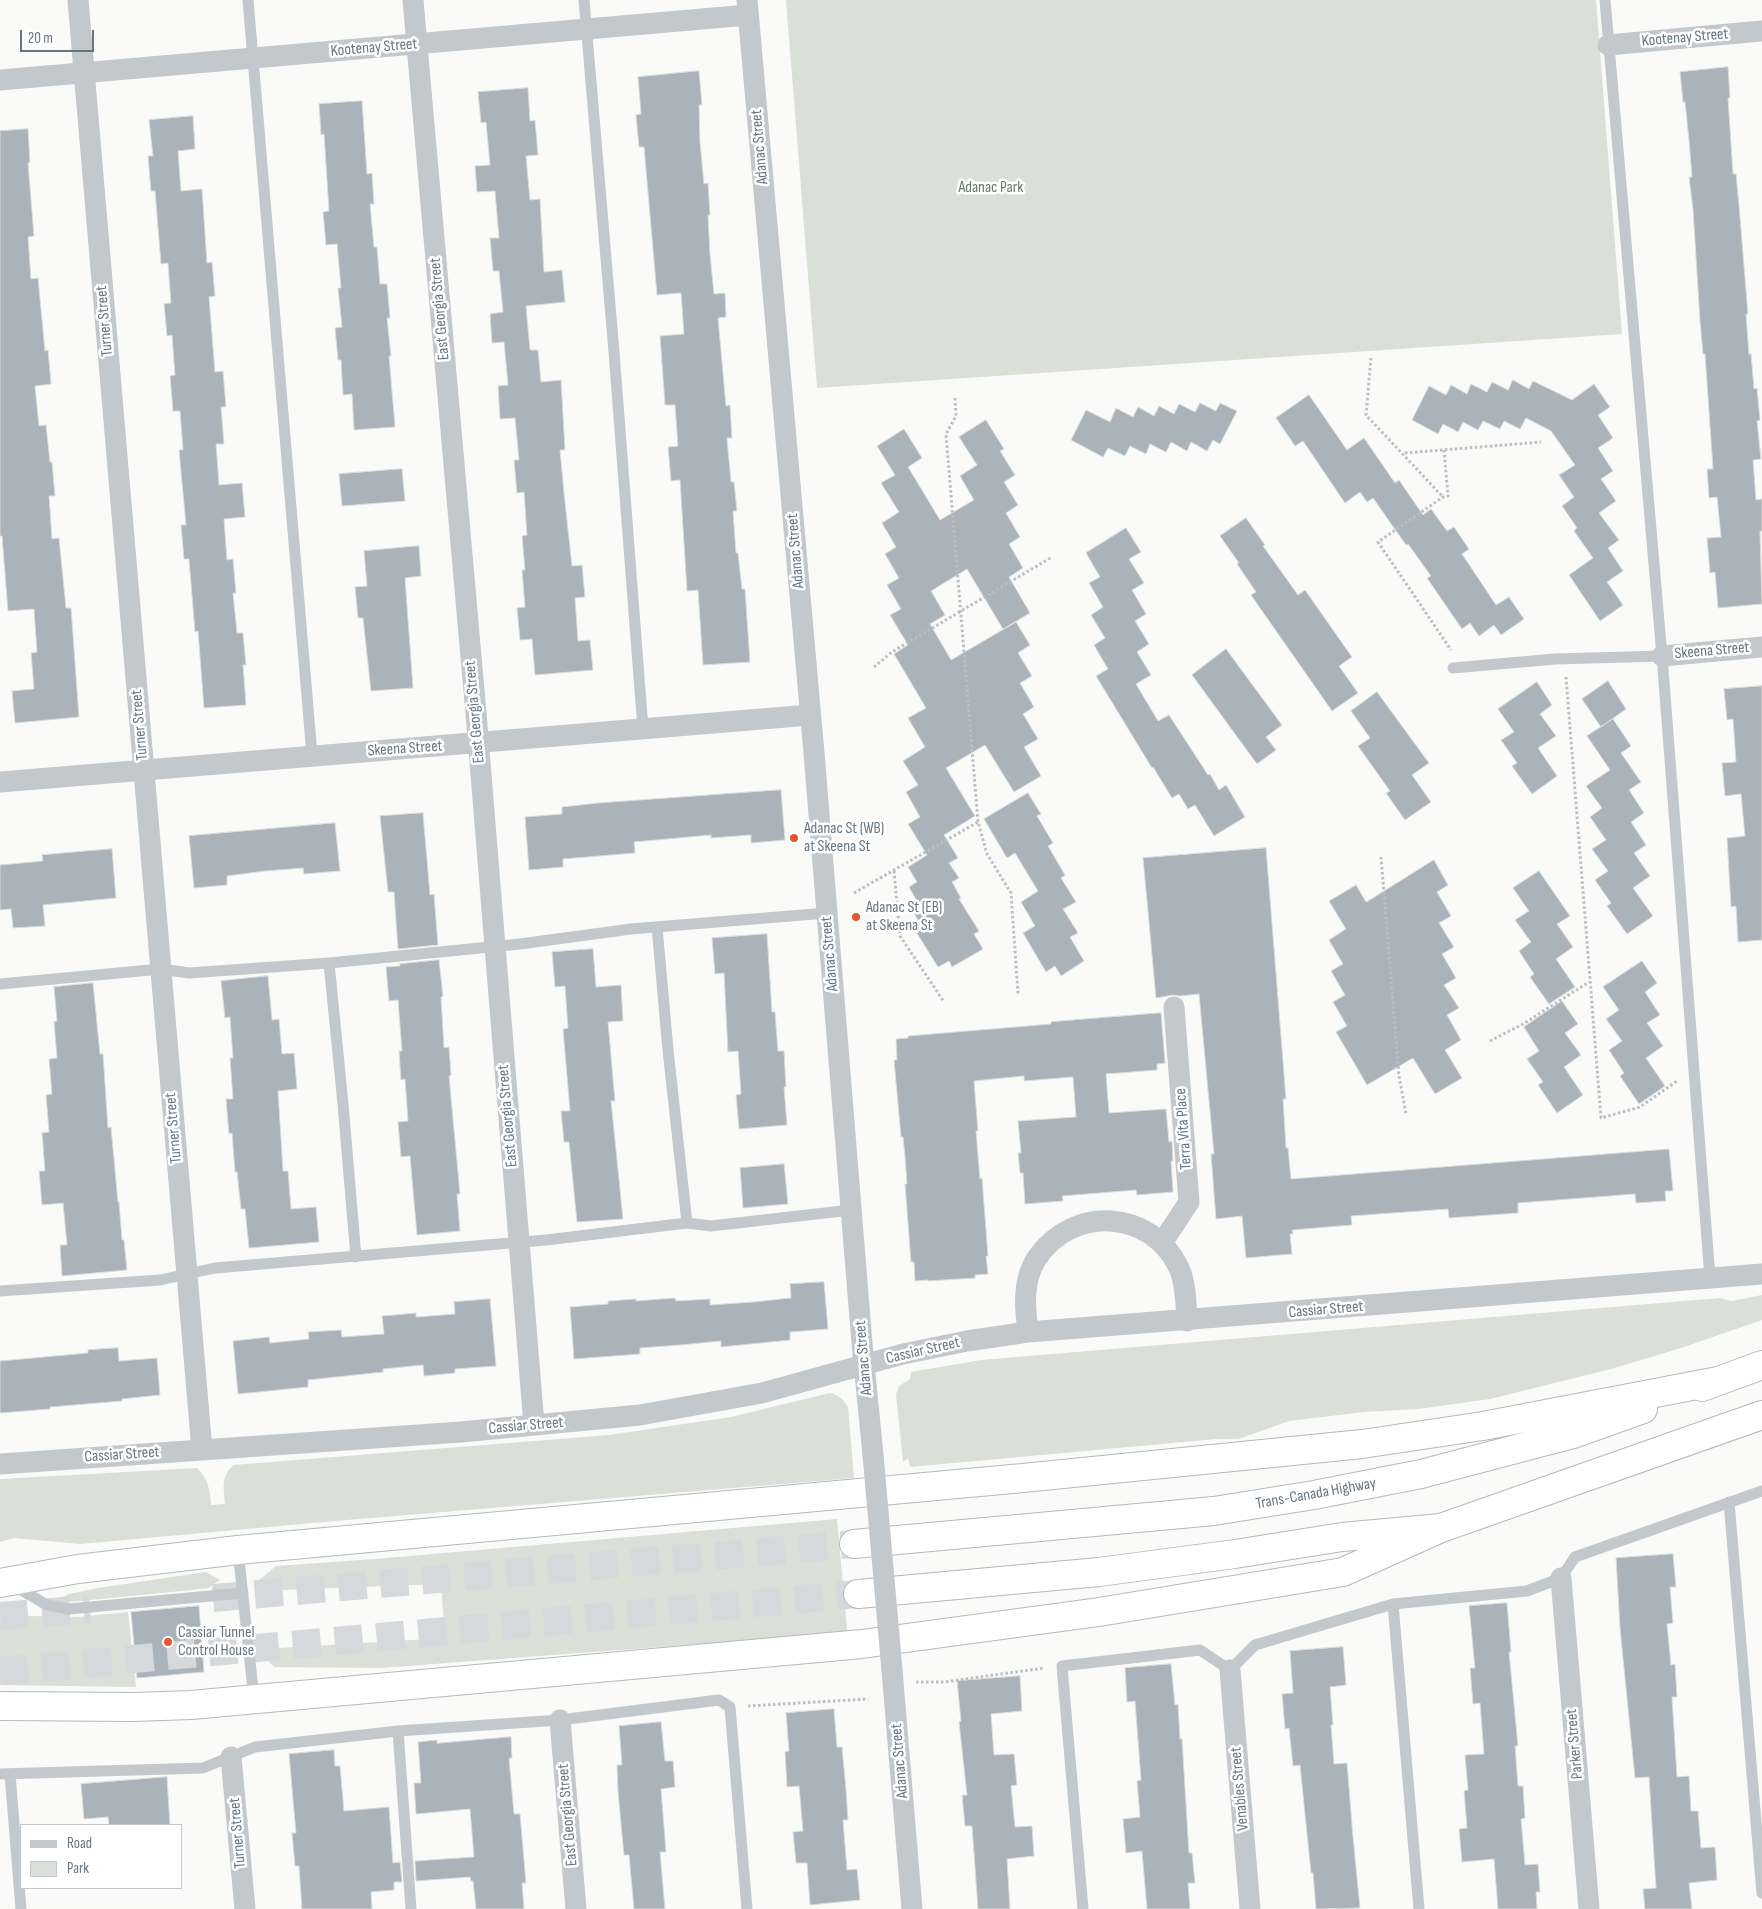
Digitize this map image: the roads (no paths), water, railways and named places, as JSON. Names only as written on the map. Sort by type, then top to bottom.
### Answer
[{"type":"highway","name":"Trans-Canada Highway","points":[[854,1544],[1214,1511],[1314,1495],[1421,1474],[1573,1434],[1762,1365]]},
{"type":"highway","points":[[3,1582],[78,1569],[238,1550],[1023,1478],[1362,1444],[1483,1426],[1718,1381]]},
{"type":"highway","points":[[0,1706],[191,1706],[862,1644],[1099,1612],[1343,1572],[1441,1528],[1762,1415]]},
{"type":"highway","points":[[858,1594],[1099,1572],[1235,1554],[1342,1537],[1441,1528]]},
{"type":"street","name":"Turner Street","points":[[78,0],[202,1450]]},
{"type":"street","name":"East Georgia Street","points":[[413,0],[478,743],[534,1425]]},
{"type":"street","name":"Kootenay Street","points":[[0,80],[587,29],[748,7]]},
{"type":"street","name":"Adanac Street","points":[[748,7],[912,1909]]},
{"type":"street","name":"Kootenay Street","points":[[1608,44],[1762,31]]},
{"type":"street","name":"Skeena Street","points":[[1662,656],[1762,647]]},
{"type":"street","name":"Skeena Street","points":[[0,782],[810,715]]},
{"type":"street","name":"Terra Vita Place","points":[[1162,1243],[1190,1202],[1174,1006]]},
{"type":"street","points":[[1028,1332],[1026,1285],[1036,1259],[1054,1238],[1078,1225],[1105,1220],[1136,1226],[1162,1243],[1179,1269],[1186,1300],[1187,1321]]},
{"type":"street","name":"Cassiar Street","points":[[0,1464],[534,1425],[640,1415],[762,1393],[903,1354],[1028,1332],[1187,1321],[1762,1274]]},
{"type":"street","name":"Parker Street","points":[[1561,1578],[1589,1909]]},
{"type":"street","name":"Venables Street","points":[[1230,1670],[1250,1909]]},
{"type":"street","name":"East Georgia Street","points":[[560,1720],[576,1909]]},
{"type":"street","name":"Turner Street","points":[[231,1757],[245,1909]]},
{"type":"lane","points":[[248,0],[312,755]]},
{"type":"lane","points":[[584,0],[643,729]]},
{"type":"lane","points":[[1604,0],[1662,656],[1710,1278]]},
{"type":"lane","points":[[1458,667],[1565,659],[1662,656]]},
{"type":"lane","points":[[0,984],[161,969],[189,973],[329,963],[495,946],[657,926],[826,912]]},
{"type":"lane","points":[[657,926],[668,1050],[687,1223]]},
{"type":"lane","points":[[329,963],[344,1104],[356,1257]]},
{"type":"lane","points":[[0,1291],[160,1280],[215,1268],[518,1242],[687,1223],[711,1226],[851,1210]]},
{"type":"lane","points":[[1083,1909],[1062,1666],[1200,1650],[1230,1670],[1255,1645],[1393,1604],[1526,1591],[1561,1578],[1575,1558],[1762,1491]]},
{"type":"lane","points":[[1729,1502],[1762,1893]]},
{"type":"lane","points":[[238,1550],[254,1701]]},
{"type":"lane","points":[[3,1582],[47,1605],[69,1609],[243,1593]]},
{"type":"lane","points":[[1393,1604],[1419,1909]]},
{"type":"lane","points":[[21,1909],[5,1774],[203,1768],[255,1747],[398,1731],[560,1720],[719,1700],[730,1708],[747,1909]]},
{"type":"lane","points":[[398,1731],[411,1909]]},
{"type":"tunnel","points":[[213,1598],[854,1544]]},
{"type":"tunnel","points":[[0,1671],[858,1594]]},
{"type":"tunnel","points":[[0,1616],[90,1609]]},
{"type":"place","name":"Adanac St (WB) at Skeena St","points":[[794,838]]},
{"type":"place","name":"Adanac St (EB) at Skeena St","points":[[856,917]]},
{"type":"place","name":"Cassiar Tunnel Control House","points":[[168,1642]]},
{"type":"park label","name":"Adanac Park","points":[[991,188]]}]
